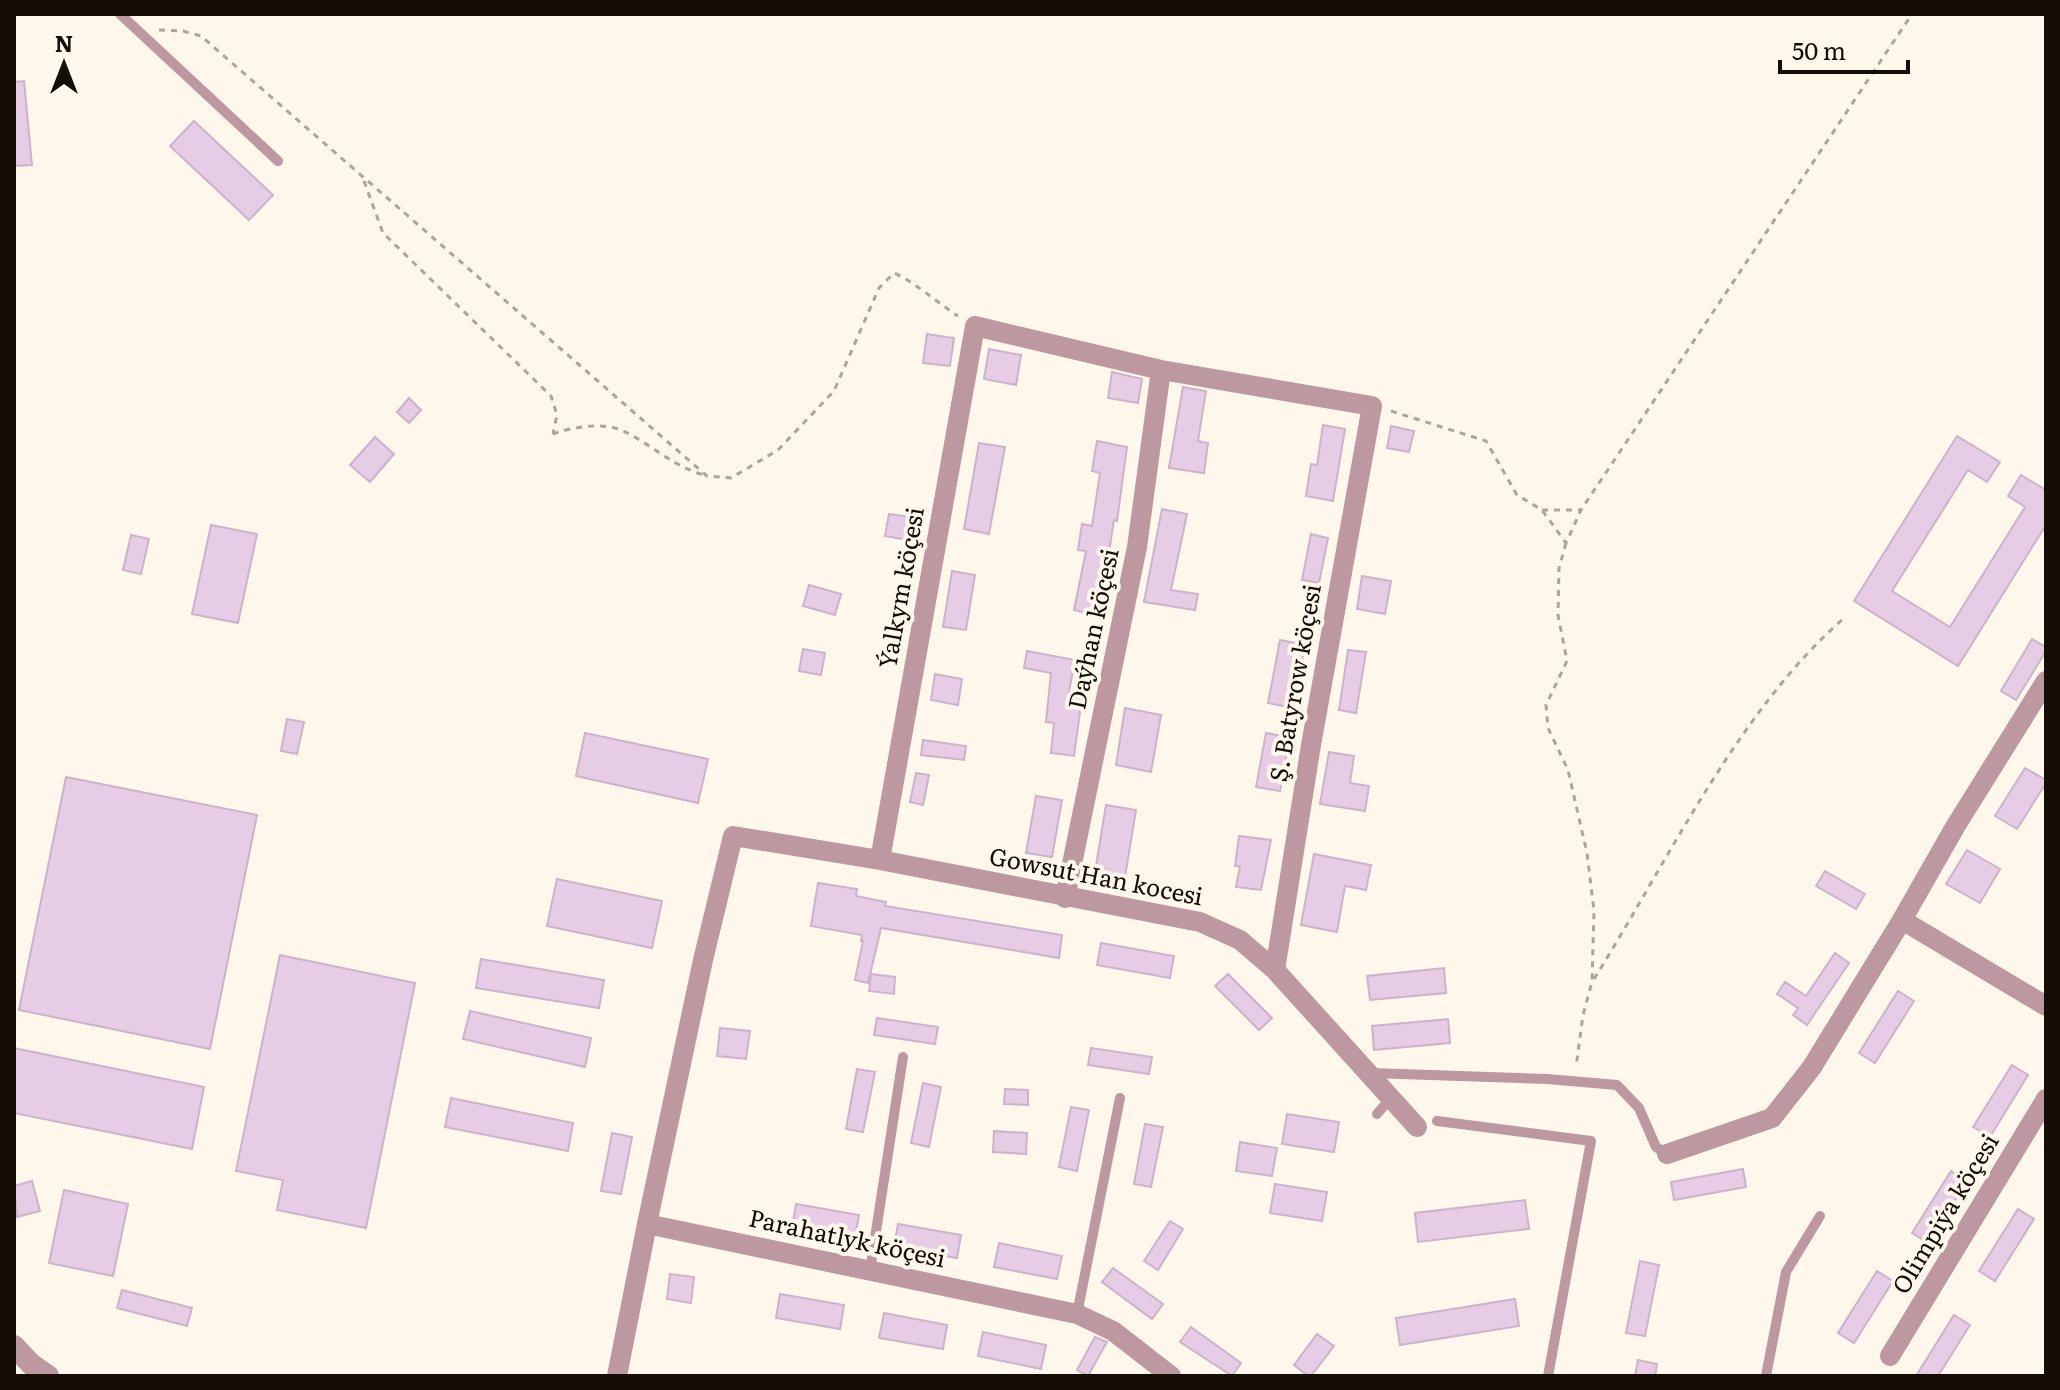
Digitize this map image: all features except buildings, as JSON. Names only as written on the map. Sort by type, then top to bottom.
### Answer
[{"type":"street","points":[[975,326],[1161,370],[1372,406]]},
{"type":"street","name":"Ýalkym köçesi","points":[[880,860],[975,326]]},
{"type":"street","name":"Daýhan köçesi","points":[[1065,898],[1137,547],[1161,370]]},
{"type":"street","name":"Ş. Batyrow köçesi","points":[[1275,970],[1311,745],[1372,406]]},
{"type":"street","points":[[1667,1154],[1772,1118],[1812,1067],[2046,681]]},
{"type":"street","name":"Gowsut Han kocesi","points":[[647,1224],[703,960],[733,836],[880,860],[1200,922],[1240,940],[1275,970],[1391,1098],[1427,1124]]},
{"type":"street","points":[[1902,920],[2046,1006]]},
{"type":"street","name":"Olimpiýa köçesi","points":[[1890,1356],[2046,1099]]},
{"type":"street","points":[[617,1376],[647,1224]]},
{"type":"street","name":"Parahatlyk köçesi","points":[[647,1224],[1077,1314],[1113,1331],[1171,1376]]},
{"type":"street","points":[[14,1346],[48,1376]]},
{"type":"lane","points":[[120,14],[278,161]]},
{"type":"lane","points":[[870,1270],[903,1057]]},
{"type":"lane","points":[[1369,1073],[1617,1085],[1639,1108],[1656,1147],[1667,1154]]},
{"type":"lane","points":[[1077,1314],[1120,1098]]},
{"type":"lane","points":[[1377,1114],[1391,1098]]},
{"type":"lane","points":[[1427,1124],[1591,1141],[1548,1376]]},
{"type":"lane","points":[[1766,1376],[1786,1272],[1820,1216]]},
{"type":"path","points":[[1574,1082],[1583,1015],[1592,982],[1594,911],[1587,853],[1568,770],[1548,728],[1546,705],[1567,661],[1558,615],[1559,568],[1566,543],[1581,510],[1912,14]]},
{"type":"path","points":[[135,28],[183,31],[201,36],[707,476]]},
{"type":"path","points":[[363,179],[383,233],[551,396],[557,415],[553,434],[576,426],[619,429],[683,469],[707,476],[731,478],[778,450],[834,391],[879,288],[894,273],[912,281],[938,304],[975,326]]},
{"type":"path","points":[[1372,406],[1486,441],[1517,495],[1542,510],[1566,543]]},
{"type":"path","points":[[1542,510],[1581,510]]},
{"type":"path","points":[[1592,982],[1727,759],[1793,669],[1814,644],[1843,619]]}]
